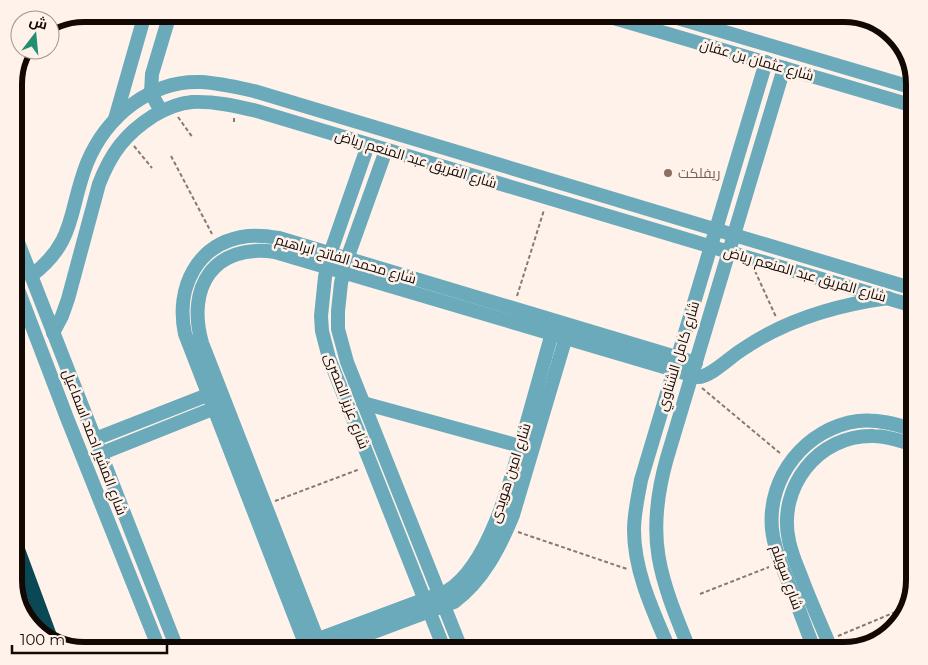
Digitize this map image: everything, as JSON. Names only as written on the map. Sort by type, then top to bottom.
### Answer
[{"type":"highway","points":[[23,564],[47,630]]},
{"type":"street","points":[[115,119],[143,22]]},
{"type":"street","points":[[166,109],[151,93],[152,74],[168,22]]},
{"type":"street","name":"شارع عثمان بن عفان","points":[[628,22],[906,104]]},
{"type":"street","name":"شارع عثمان بن عفان","points":[[691,22],[906,86]]},
{"type":"street","name":"شارع كامل الشناوي","points":[[667,642],[641,574],[634,531],[636,505],[641,480],[766,62]]},
{"type":"street","name":"شارع كامل الشناوي","points":[[686,642],[661,574],[656,551],[656,504],[660,481],[784,68]]},
{"type":"street","name":"شارع الفريق عبد المنعم رياض","points":[[31,276],[54,255],[63,241],[87,164],[97,142],[115,119],[130,105],[151,93],[173,86],[199,82],[226,84],[906,287]]},
{"type":"street","name":"شارع الفريق عبد المنعم رياض","points":[[53,333],[68,299],[100,184],[114,153],[126,136],[137,126],[166,109],[191,102],[234,106],[906,304]]},
{"type":"street","points":[[97,142],[105,152],[114,153]]},
{"type":"street","name":"شارع عزيز المصرى","points":[[368,145],[329,260],[321,302],[325,345],[441,642]]},
{"type":"street","name":"شارع عزيز المصرى","points":[[386,150],[346,265],[338,311],[338,329],[347,362],[458,642]]},
{"type":"street","name":"شارع محمد الفاتح ابراهيم","points":[[294,597],[265,505],[217,399],[188,344],[182,324],[183,294],[189,276],[199,261],[218,245],[232,239],[247,236],[261,235],[279,238],[329,260],[676,364],[693,372]]},
{"type":"street","name":"شارع محمد الفاتح ابراهيم","points":[[313,642],[217,399],[198,329],[197,314],[198,297],[204,282],[214,268],[234,255],[259,250],[329,260]]},
{"type":"street","name":"شارع المشير احمد اسماعيل","points":[[23,255],[174,642]]},
{"type":"street","name":"شارع محمد الفاتح ابراهيم","points":[[346,265],[513,308],[553,327]]},
{"type":"street","points":[[693,372],[703,377],[755,340],[807,316],[833,308],[888,298]]},
{"type":"street","name":"شارع المشير احمد اسماعيل","points":[[23,303],[156,642]]},
{"type":"street","name":"شارع امين هويدى","points":[[442,600],[459,583],[468,570],[485,543],[500,510],[553,327]]},
{"type":"street","name":"شارع امين هويدى","points":[[334,642],[383,629],[427,606],[442,600],[461,597],[484,571],[508,529],[568,331]]},
{"type":"street","points":[[94,440],[148,418],[217,399]]},
{"type":"street","points":[[100,454],[153,432],[217,399]]},
{"type":"street","points":[[364,403],[520,446]]},
{"type":"street","points":[[148,418],[153,432]]},
{"type":"street","name":"شارع سويلم","points":[[811,642],[774,544],[772,513],[774,498],[779,484],[797,454],[810,441],[824,432],[858,421],[876,421],[906,428]]},
{"type":"street","name":"شارع سويلم","points":[[827,642],[788,541],[788,507],[792,490],[810,461],[824,450],[840,442],[857,437],[874,436],[906,443]]},
{"type":"street","name":"شارع امين هويدى","points":[[325,642],[378,616],[427,606]]},
{"type":"street","points":[[378,616],[383,629]]},
{"type":"path","points":[[166,109],[193,138]]},
{"type":"path","points":[[126,136],[152,168]]},
{"type":"path","points":[[171,156],[218,245]]},
{"type":"path","points":[[513,308],[548,198]]},
{"type":"path","points":[[749,258],[781,327]]},
{"type":"path","points":[[693,372],[791,462]]},
{"type":"path","points":[[265,505],[371,465]]},
{"type":"path","points":[[508,529],[641,574]]},
{"type":"path","points":[[700,594],[780,562]]},
{"type":"path","points":[[837,642],[897,612]]},
{"type":"place","name":"ريفلكت","points":[[668,173]]}]
